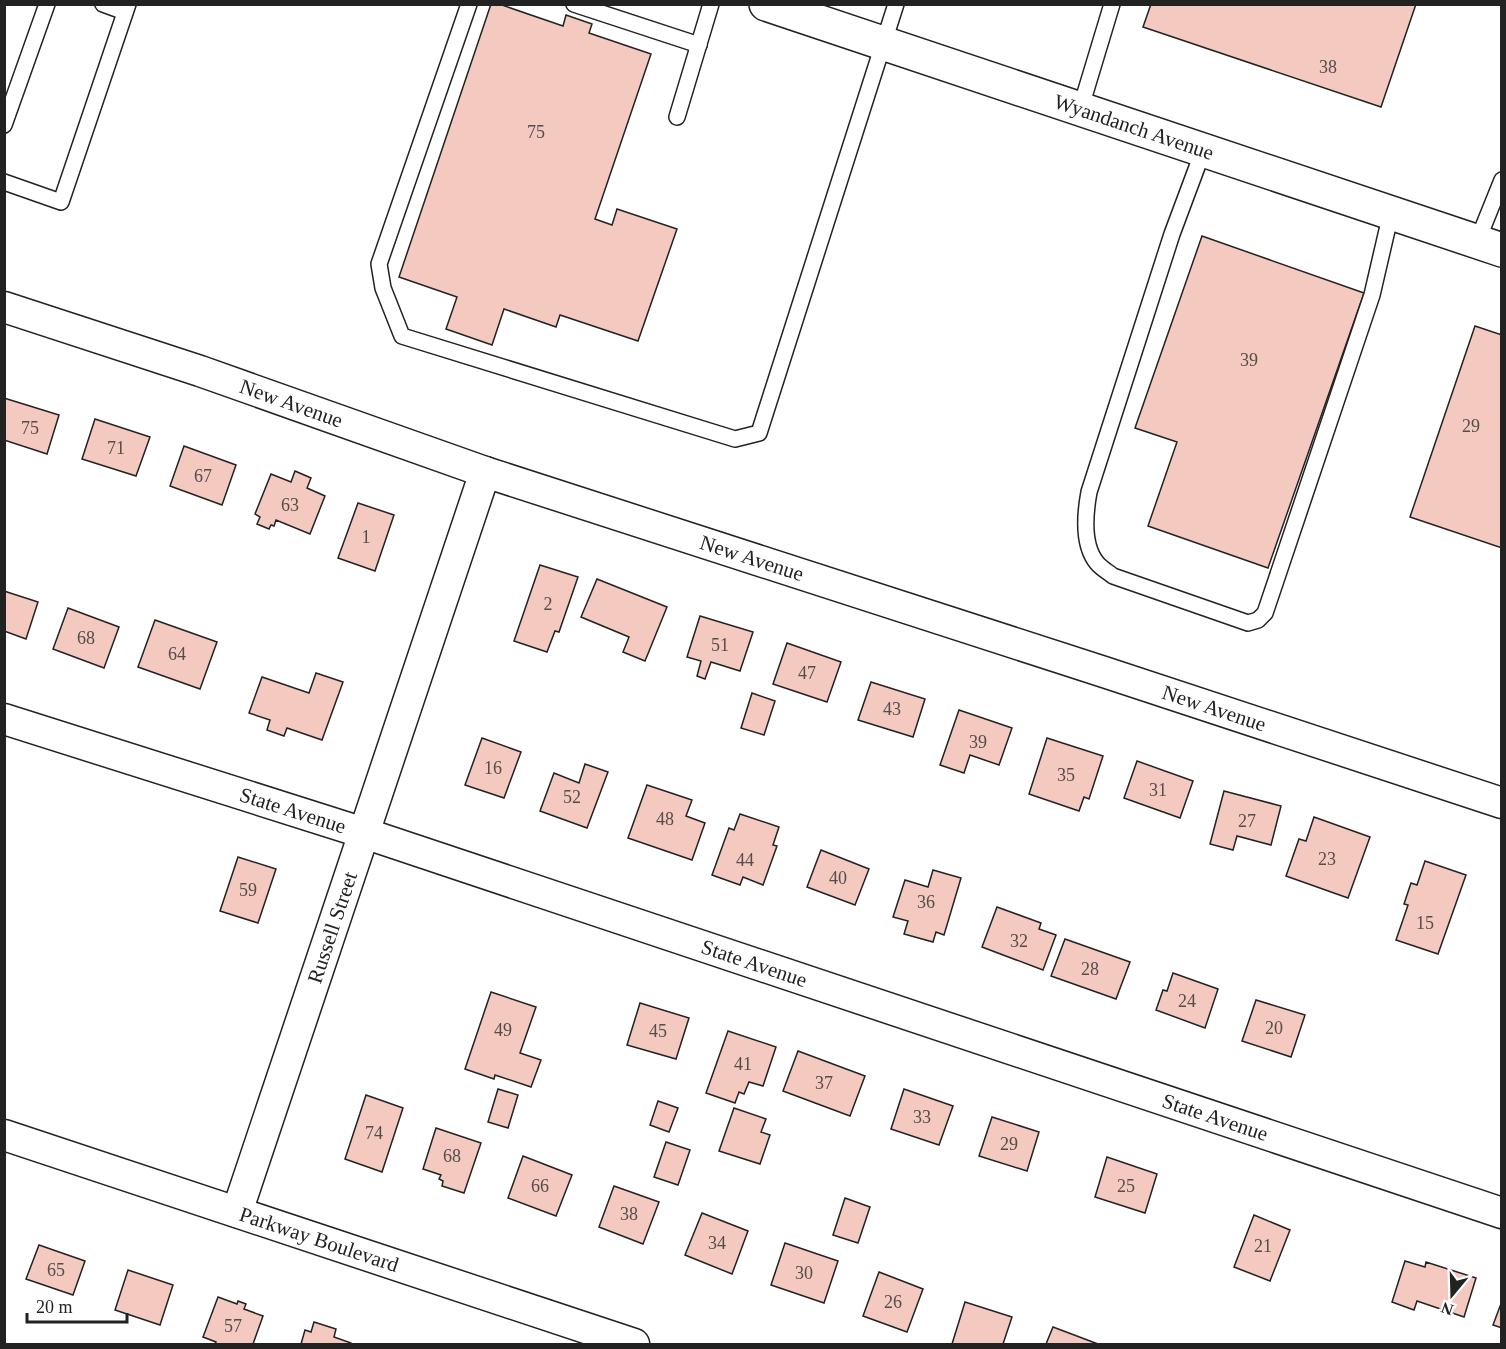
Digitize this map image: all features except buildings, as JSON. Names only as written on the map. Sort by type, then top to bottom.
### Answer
[{"type":"street","name":"Wyandanch Avenue","points":[[766,4],[1489,246]]},
{"type":"street","name":"New Avenue","points":[[4,307],[200,370],[485,472],[1502,803]]},
{"type":"street","name":"Russell Street","points":[[237,1212],[485,472]]},
{"type":"street","name":"State Avenue","points":[[4,718],[364,833],[1502,1213]]},
{"type":"street","name":"Parkway Boulevard","points":[[4,1135],[634,1344]]},
{"type":"lane","points":[[4,125],[47,4]]},
{"type":"lane","points":[[4,182],[61,202],[127,8],[103,4]]},
{"type":"lane","points":[[469,4],[379,264],[383,288],[402,336],[735,439],[759,433],[896,4]]},
{"type":"lane","points":[[574,4],[699,45]]},
{"type":"lane","points":[[677,117],[711,4]]},
{"type":"lane","points":[[1080,110],[1112,4]]},
{"type":"lane","points":[[1203,151],[1172,234],[1092,481],[1084,519],[1089,546],[1097,563],[1113,576],[1248,623],[1258,620],[1265,613],[1372,295],[1391,213]]},
{"type":"lane","points":[[1489,246],[1502,180]]}]
